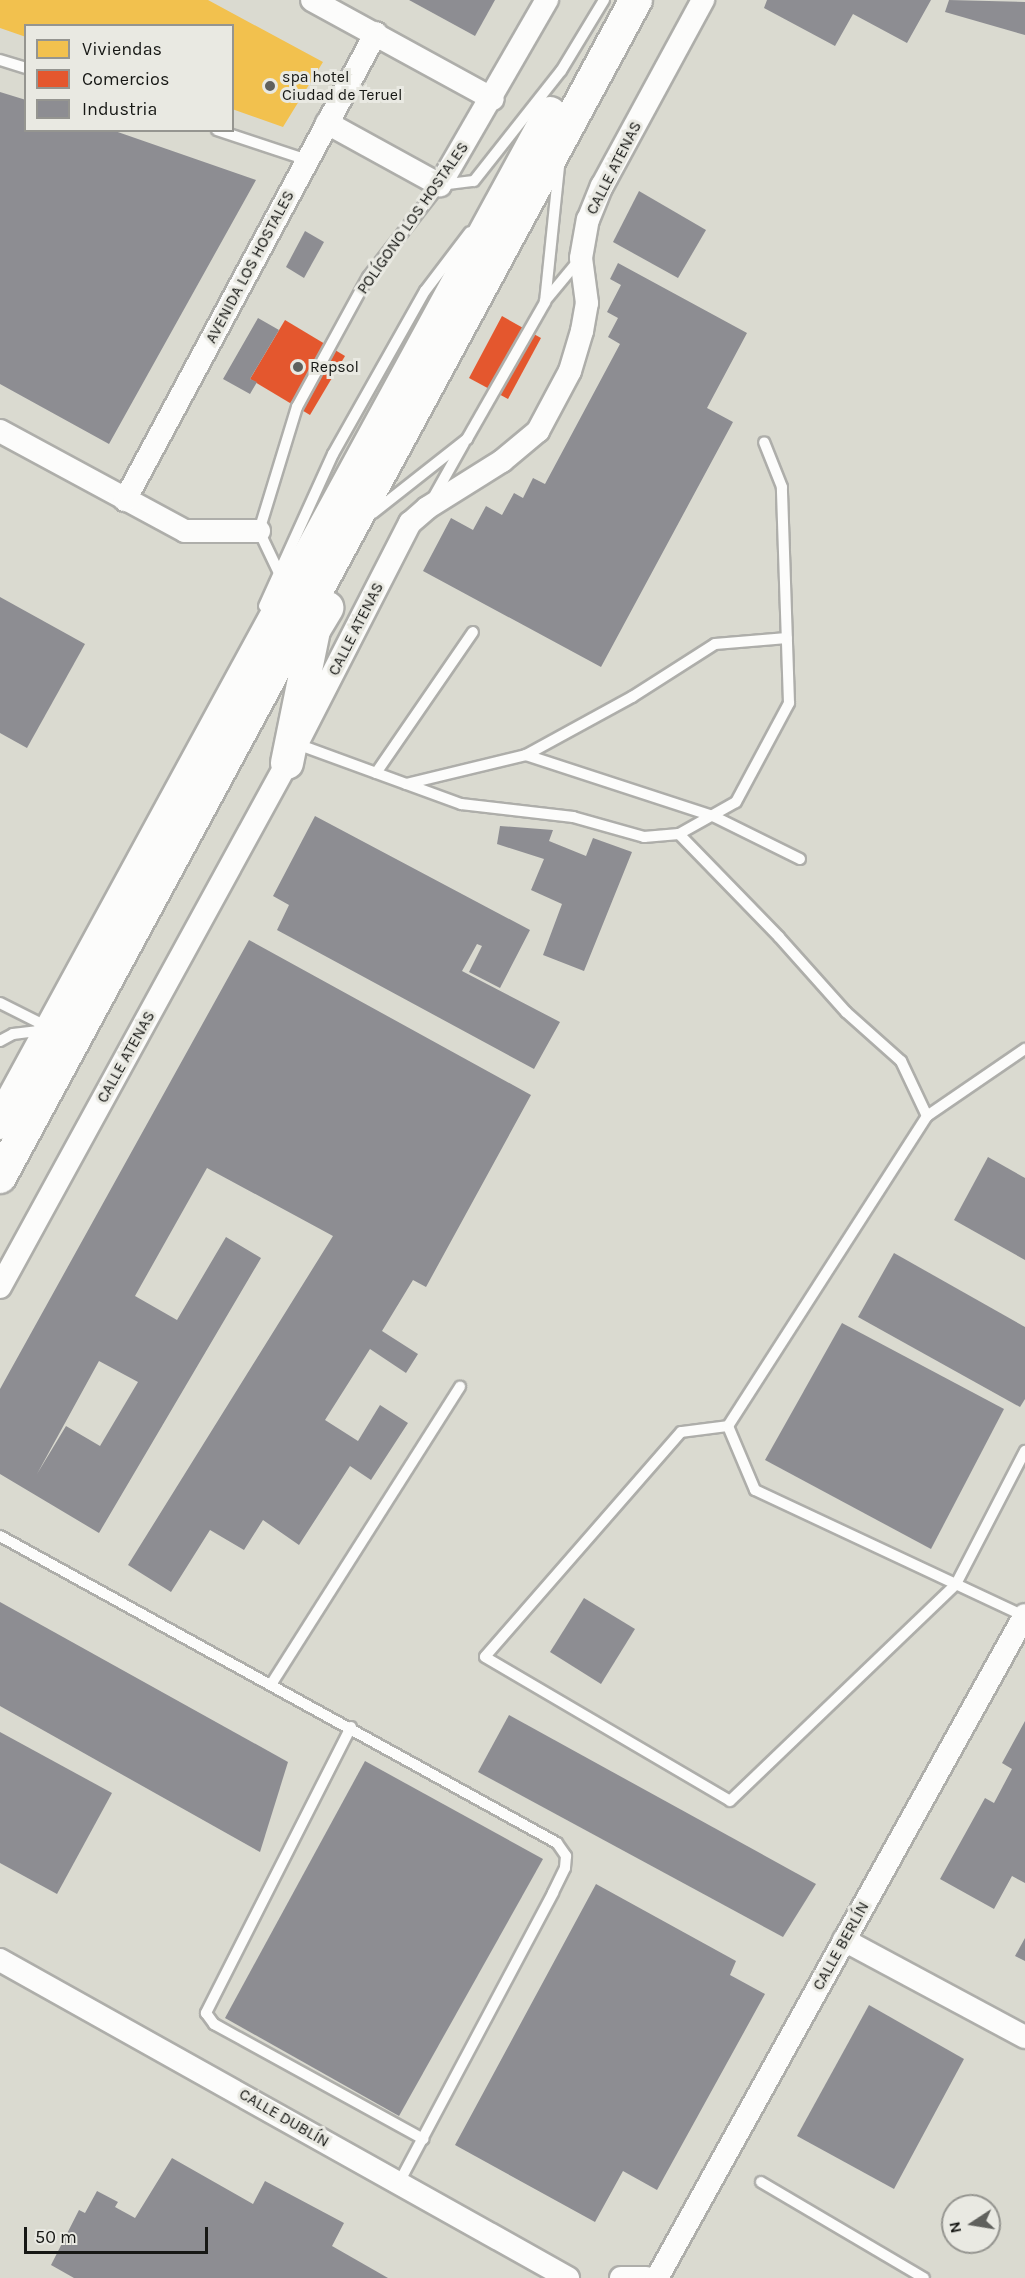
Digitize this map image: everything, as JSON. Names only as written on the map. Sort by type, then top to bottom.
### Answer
[{"type":"main road","points":[[0,1123],[526,157],[622,2]]},
{"type":"main road","points":[[292,753],[314,630],[622,47],[622,2]]},
{"type":"main road","points":[[0,1177],[343,543],[622,2]]},
{"type":"street","points":[[312,0],[493,99]]},
{"type":"street","name":"POLÍGONO LOS HOSTALES","points":[[440,185],[493,99],[547,0]]},
{"type":"street","name":"CALLE ATENAS","points":[[0,1287],[292,753],[410,523],[427,508],[457,492],[538,431],[570,371],[582,331],[587,303],[581,258],[588,220],[602,186],[703,0]]},
{"type":"street","name":"AVENIDA LOS HOSTALES","points":[[124,500],[376,33]]},
{"type":"street","points":[[327,123],[440,185]]},
{"type":"street","points":[[0,431],[185,531],[259,531]]},
{"type":"street","name":"CALLE BERLÍN","points":[[657,2278],[1024,1615]]},
{"type":"street","points":[[844,1940],[1025,2037]]},
{"type":"street","name":"CALLE DUBLÍN","points":[[0,1960],[568,2278]]},
{"type":"street","points":[[621,2278],[646,2278]]},
{"type":"lane","points":[[440,185],[474,181],[561,71],[622,2]]},
{"type":"lane","points":[[0,60],[24,67]]},
{"type":"lane","points":[[223,132],[307,160]]},
{"type":"lane","points":[[259,616],[280,575],[333,454],[425,291],[526,157]]},
{"type":"lane","points":[[545,302],[559,167]]},
{"type":"lane","name":"POLÍGONO LOS HOSTALES","points":[[259,531],[297,407],[368,277],[440,185]]},
{"type":"lane","points":[[427,508],[545,302],[581,258]]},
{"type":"lane","points":[[343,543],[381,505],[467,439]]},
{"type":"lane","points":[[292,753],[376,773],[460,804],[573,817],[644,837],[679,834],[736,802],[789,703],[782,487],[764,442]]},
{"type":"lane","points":[[259,531],[280,575]]},
{"type":"lane","points":[[376,773],[473,632]]},
{"type":"lane","points":[[406,784],[526,755],[632,697],[715,644],[787,638]]},
{"type":"lane","points":[[186,784],[206,718]]},
{"type":"lane","points":[[526,755],[712,816],[800,859]]},
{"type":"lane","points":[[679,834],[723,883],[779,937],[846,1012],[901,1061],[927,1116]]},
{"type":"lane","points":[[0,1003],[51,1029]]},
{"type":"lane","points":[[0,1041],[13,1034],[51,1029]]},
{"type":"lane","points":[[728,1426],[927,1116],[1025,1049]]},
{"type":"lane","points":[[272,1683],[460,1387]]},
{"type":"lane","points":[[728,1426],[755,1490],[1024,1615]]},
{"type":"lane","points":[[728,1426],[681,1432],[485,1657],[730,1801],[956,1584],[1025,1451]]},
{"type":"lane","points":[[0,1536],[272,1683],[557,1843],[566,1856],[565,1868],[399,2183]]},
{"type":"lane","points":[[351,1727],[206,2013],[214,2024],[423,2139]]},
{"type":"lane","points":[[761,2182],[924,2278]]},
{"type":"shaded area","points":[[0,0],[1025,0],[1025,2278],[0,2278]]},
{"type":"building: Viviendas","name":"spa hotel Ciudad de Teruel","points":[[0,0],[208,0],[323,62],[283,127],[234,110],[234,24],[24,24],[24,36],[0,28]]},
{"type":"building: Comercios","points":[[502,316],[541,338],[508,399],[469,378]]},
{"type":"building: Comercios","name":"Repsol","points":[[285,320],[345,356],[310,415],[250,379]]},
{"type":"building: Industria","points":[[409,0],[495,0],[475,36]]},
{"type":"building: Industria","points":[[767,0],[931,0],[907,43],[853,14],[835,46],[764,8]]},
{"type":"building: Industria","points":[[949,0],[1025,2],[1025,35],[945,12]]},
{"type":"building: Industria","points":[[0,92],[24,99],[24,132],[118,132],[256,180],[109,444],[0,384]]},
{"type":"building: Industria","points":[[639,191],[706,230],[678,278],[613,242]]},
{"type":"building: Industria","points":[[305,231],[324,242],[304,278],[286,267]]},
{"type":"building: Industria","points":[[618,263],[747,333],[707,408],[733,422],[601,667],[423,571],[451,518],[473,530],[486,506],[502,515],[514,493],[523,498],[533,478],[545,484],[620,344],[608,337],[618,318],[607,312],[621,285],[610,279]]},
{"type":"building: Industria","points":[[258,318],[279,330],[250,379],[257,382],[250,394],[223,379]]},
{"type":"building: Industria","points":[[0,597],[85,644],[27,748],[0,733]]},
{"type":"building: Industria","points":[[315,816],[530,930],[500,988],[469,972],[482,946],[477,944],[462,971],[560,1022],[534,1069],[277,930],[289,905],[273,896]]},
{"type":"building: Industria","points":[[500,826],[553,830],[549,841],[586,856],[593,838],[632,852],[584,971],[543,955],[562,904],[531,890],[544,859],[497,844]]},
{"type":"building: Industria","points":[[249,940],[531,1095],[426,1287],[413,1280],[382,1331],[418,1354],[406,1373],[370,1349],[325,1420],[358,1441],[380,1405],[408,1423],[371,1480],[350,1466],[299,1545],[263,1520],[244,1550],[210,1530],[171,1592],[128,1565],[333,1236],[207,1168],[135,1296],[177,1320],[226,1237],[261,1258],[99,1533],[0,1474],[0,1389]],"holes":[[[99,1361],[138,1382],[100,1446],[66,1426],[37,1474]]]},
{"type":"building: Industria","points":[[988,1157],[1025,1178],[1025,1260],[954,1220]]},
{"type":"building: Industria","points":[[894,1253],[1025,1327],[1025,1399],[1020,1407],[858,1317]]},
{"type":"building: Industria","points":[[842,1323],[1004,1409],[931,1549],[765,1460]]},
{"type":"building: Industria","points":[[584,1598],[635,1629],[601,1684],[550,1652]]},
{"type":"building: Industria","points":[[0,1602],[288,1762],[260,1852],[0,1706]]},
{"type":"building: Industria","points":[[509,1715],[816,1884],[783,1937],[478,1772]]},
{"type":"building: Industria","points":[[1025,1721],[1025,1883],[1012,1876],[994,1909],[940,1879],[985,1798],[994,1803],[1012,1769],[1002,1763]]},
{"type":"building: Industria","points":[[0,1732],[112,1793],[57,1894],[0,1863]]},
{"type":"building: Industria","points":[[365,1761],[543,1859],[399,2116],[225,2018]]},
{"type":"building: Industria","points":[[596,1884],[736,1961],[730,1975],[765,1994],[657,2190],[623,2171],[595,2222],[455,2145]]},
{"type":"building: Industria","points":[[1025,1938],[1025,1961],[1015,1956]]},
{"type":"building: Industria","points":[[869,2005],[964,2059],[894,2189],[797,2136]]},
{"type":"building: Industria","points":[[172,2158],[253,2204],[265,2181],[344,2223],[332,2246],[388,2278],[74,2278],[51,2265],[79,2210],[85,2213],[97,2191],[118,2202],[115,2207],[135,2218]]},
{"type":"place","name":"spa hotel Ciudad de Teruel","points":[[270,86]]},
{"type":"place","name":"Repsol","points":[[298,367]]}]
